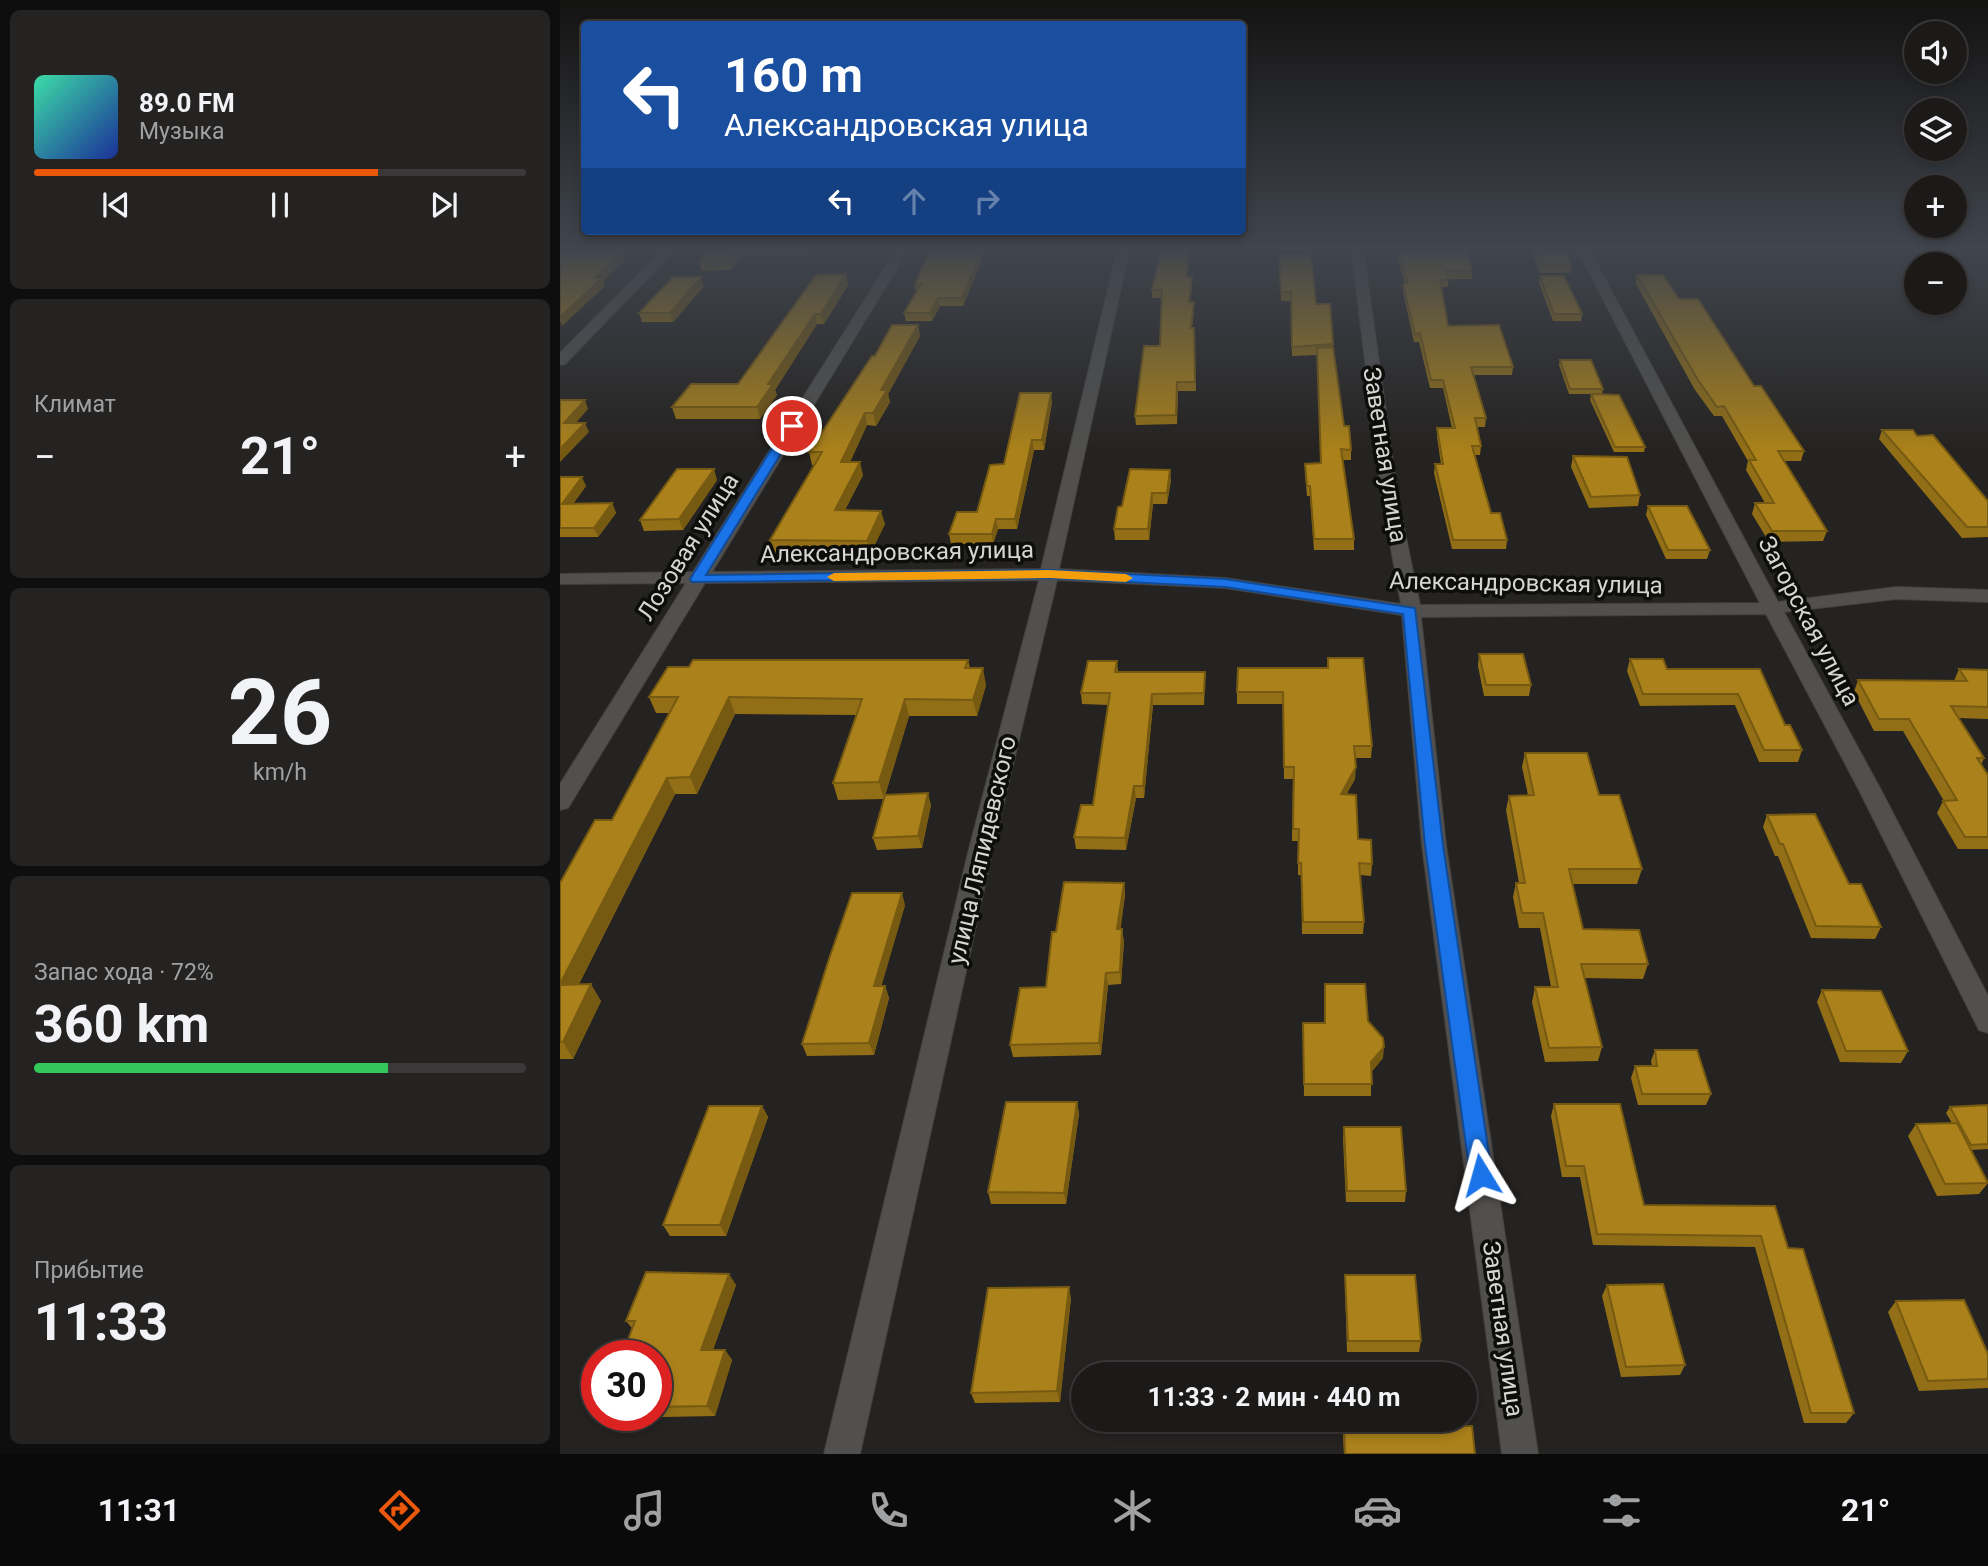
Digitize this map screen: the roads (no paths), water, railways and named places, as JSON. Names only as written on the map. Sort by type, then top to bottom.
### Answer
[{"type":"street","points":[[560,361],[605,315]]},
{"type":"street","name":"Лозовая улица","points":[[560,802],[862,315]]},
{"type":"street","name":"улица Ляпидевского","points":[[842,1454],[980,853],[1049,574],[1108,315]]},
{"type":"street","name":"Заветная улица","points":[[1366,315],[1390,499],[1410,611],[1434,845],[1520,1454]]},
{"type":"street","name":"Загорская улица","points":[[1619,315],[1870,790],[1988,1021]]},
{"type":"street","name":"Александровская улица","points":[[560,579],[1049,574],[1225,583],[1410,611],[1773,608],[1896,593],[1988,596]]}]
